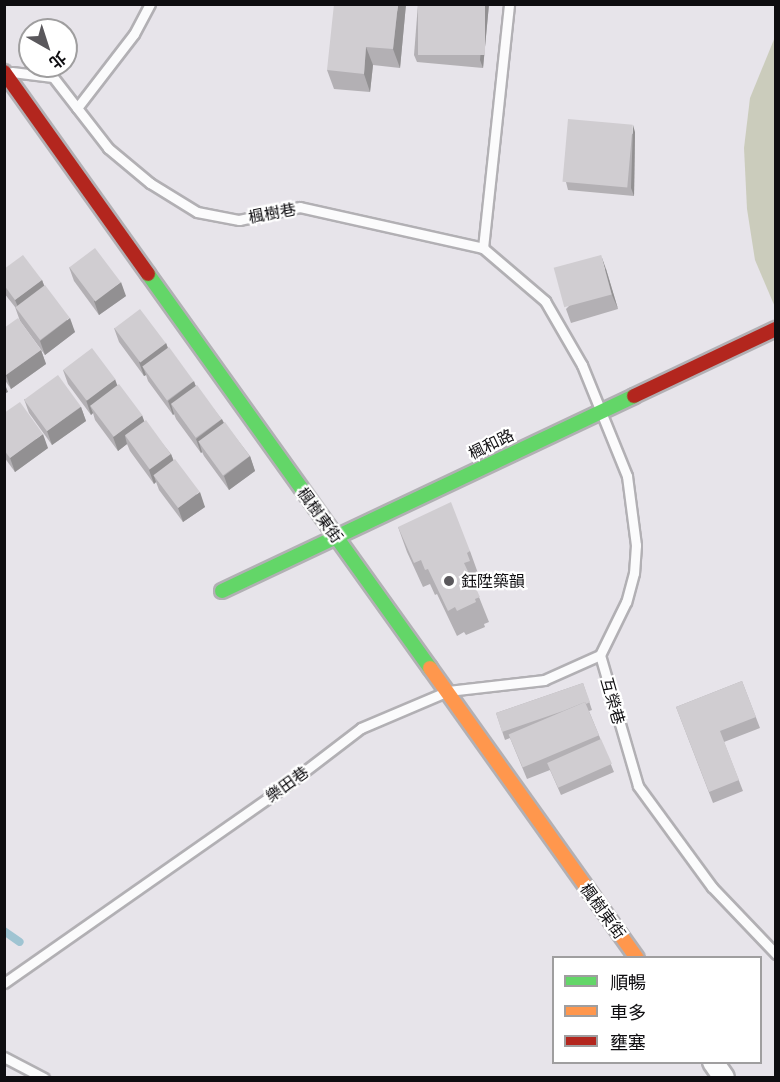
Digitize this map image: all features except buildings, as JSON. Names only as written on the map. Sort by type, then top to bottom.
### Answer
[{"type":"street","name":"楓樹東街","points":[[4,71],[448,691],[506,777],[636,956]]},
{"type":"street","name":"楓和路","points":[[222,591],[599,410],[776,329]]},
{"type":"street","points":[[714,1064],[724,1077]]},
{"type":"lane","points":[[77,108],[134,34],[150,4]]},
{"type":"lane","points":[[483,248],[509,4]]},
{"type":"lane","name":"楓樹巷","points":[[4,71],[53,77],[108,148],[150,183],[197,212],[239,220],[300,207],[483,248],[545,301],[582,365],[599,410]]},
{"type":"lane","name":"互榮巷","points":[[599,410],[627,476],[636,545],[634,573],[626,602],[600,655],[638,786],[712,887],[776,954]]},
{"type":"lane","name":"樂田巷","points":[[4,983],[280,790],[361,728],[448,691],[544,680],[600,655]]},
{"type":"lane","points":[[4,1057],[44,1077]]},
{"type":"green space","points":[[775,37],[776,307],[755,260],[747,209],[744,148],[750,98]]},
{"type":"waterway","points":[[4,931],[20,942]]},
{"type":"traffic: fast","points":[[148,274],[430,668]]},
{"type":"traffic: fast","points":[[222,591],[634,396]]},
{"type":"traffic: slow","points":[[430,668],[636,956]]},
{"type":"traffic: jam","points":[[4,72],[148,274]]},
{"type":"traffic: jam","points":[[634,396],[776,329]]},
{"type":"place","name":"鈺陞築韻","points":[[449,581]]}]
